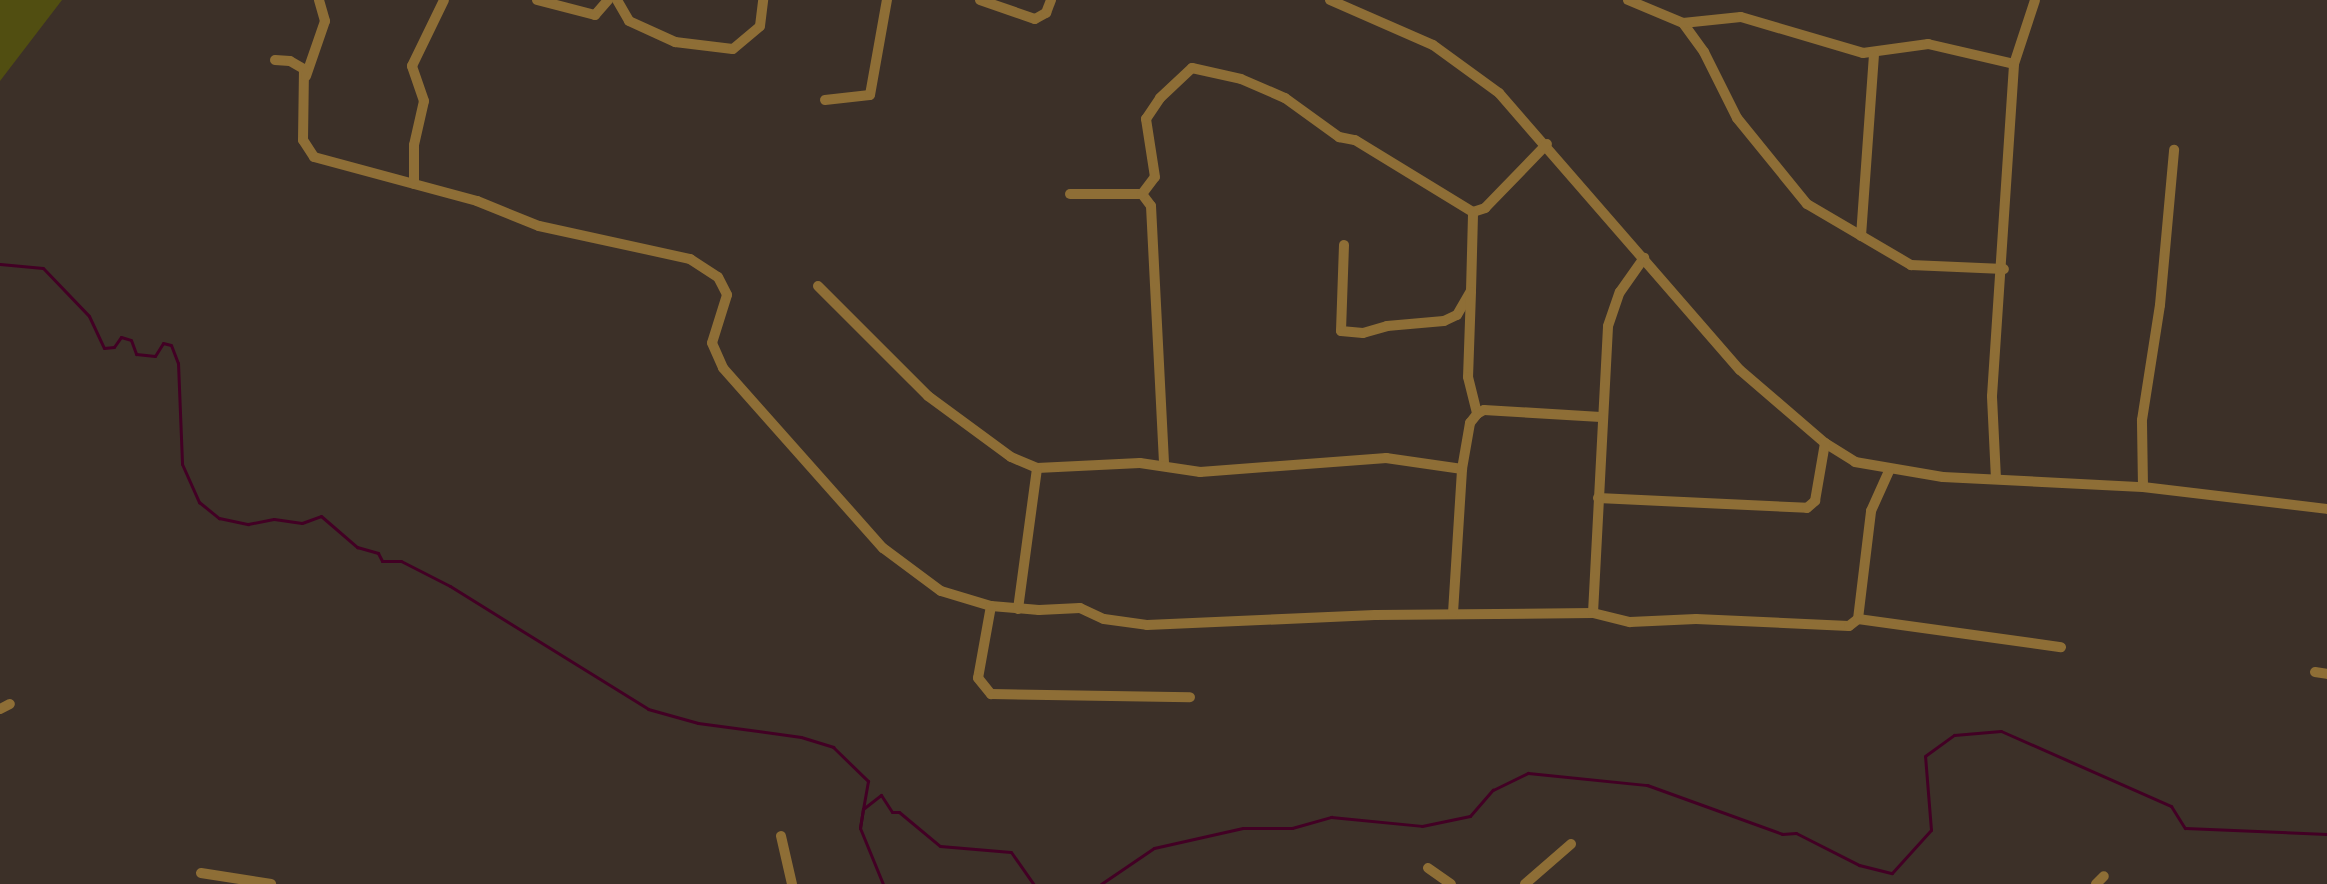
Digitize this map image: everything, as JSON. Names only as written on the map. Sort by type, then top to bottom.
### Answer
[{"type":"street","points":[[319,0],[325,21],[306,76],[303,140],[314,157],[414,184],[539,226],[690,259],[718,277],[727,295],[712,344],[723,368],[883,548],[941,591],[991,606],[1018,609],[1080,608],[1104,619],[1147,625],[1453,613],[1593,613],[1630,622],[1696,619],[1849,626],[1858,619],[1871,511],[1889,471]]},
{"type":"street","points":[[414,184],[414,145],[424,101],[412,66],[444,0]]},
{"type":"street","points":[[537,0],[595,15],[608,0]]},
{"type":"street","points":[[617,0],[629,21],[675,42],[733,49],[760,26],[763,0]]},
{"type":"street","points":[[825,100],[870,95],[887,0]]},
{"type":"street","points":[[980,0],[1035,19],[1046,13],[1052,0]]},
{"type":"street","points":[[1330,0],[1433,45],[1457,60],[1499,93],[1547,144],[1740,370],[1826,443],[1855,462],[1889,471],[2143,487],[2327,509]]},
{"type":"street","points":[[1996,479],[1992,396],[2004,269],[2014,64],[2035,0]]},
{"type":"street","points":[[1632,1],[1683,23],[1741,17],[1874,54],[1928,44],[2014,64]]},
{"type":"street","points":[[1683,23],[1704,52],[1737,118],[1807,204],[1911,265],[2004,269]]},
{"type":"street","points":[[1861,236],[1874,54]]},
{"type":"street","points":[[275,60],[300,64],[306,76]]},
{"type":"street","points":[[1142,194],[1155,177],[1146,119],[1150,110],[1176,87],[1185,72],[1204,69],[1285,98],[1339,137],[1355,140],[1473,212],[1485,208],[1547,144]]},
{"type":"street","points":[[2143,487],[2142,420],[2160,305],[2174,150]]},
{"type":"street","points":[[1070,194],[1142,194]]},
{"type":"street","points":[[1142,194],[1151,206],[1154,225],[1154,333],[1164,465]]},
{"type":"street","points":[[1473,212],[1468,377],[1477,414]]},
{"type":"street","points":[[1344,245],[1341,331],[1351,334],[1444,321],[1457,315],[1471,291]]},
{"type":"street","points":[[1593,613],[1601,417],[1612,311],[1644,258]]},
{"type":"street","points":[[818,286],[928,396],[1011,457],[1037,468],[1164,465],[1200,472],[1386,458],[1462,469]]},
{"type":"street","points":[[1453,613],[1462,469],[1470,423],[1477,414],[1484,410],[1601,417]]},
{"type":"street","points":[[1598,498],[1807,508],[1815,501],[1826,443]]},
{"type":"street","points":[[1018,609],[1037,468]]},
{"type":"street","points":[[991,606],[978,678],[991,694],[1190,697]]},
{"type":"street","points":[[1858,619],[2061,647]]},
{"type":"street","points":[[2315,672],[2327,674]]},
{"type":"street","points":[[781,836],[792,884]]},
{"type":"street","points":[[1525,884],[1571,844]]},
{"type":"street","points":[[1428,868],[1451,884]]},
{"type":"street","points":[[201,873],[271,884]]},
{"type":"shaded area","points":[[0,0],[62,0],[0,81]]},
{"type":"waterway","points":[[0,264],[43,268],[89,316],[104,348],[114,347],[121,337],[131,340],[136,354],[155,356],[163,343],[171,345],[178,363],[182,464],[199,502],[219,518],[248,524],[274,519],[302,523],[321,516],[357,547],[378,553],[382,561],[401,561],[450,586],[648,709],[698,723],[801,737],[833,747],[868,781],[863,809],[860,828],[863,809],[881,795],[892,812],[899,812],[940,846],[1011,852],[1033,884]]},
{"type":"waterway","points":[[1101,884],[1154,848],[1243,828],[1292,828],[1331,817],[1422,826],[1470,816],[1493,790],[1528,773],[1647,785],[1782,834],[1796,833],[1859,865],[1892,873],[1931,830],[1925,756],[1954,735],[2001,731],[2171,806],[2185,828],[2327,834]]},
{"type":"waterway","points":[[860,828],[883,884]]}]
